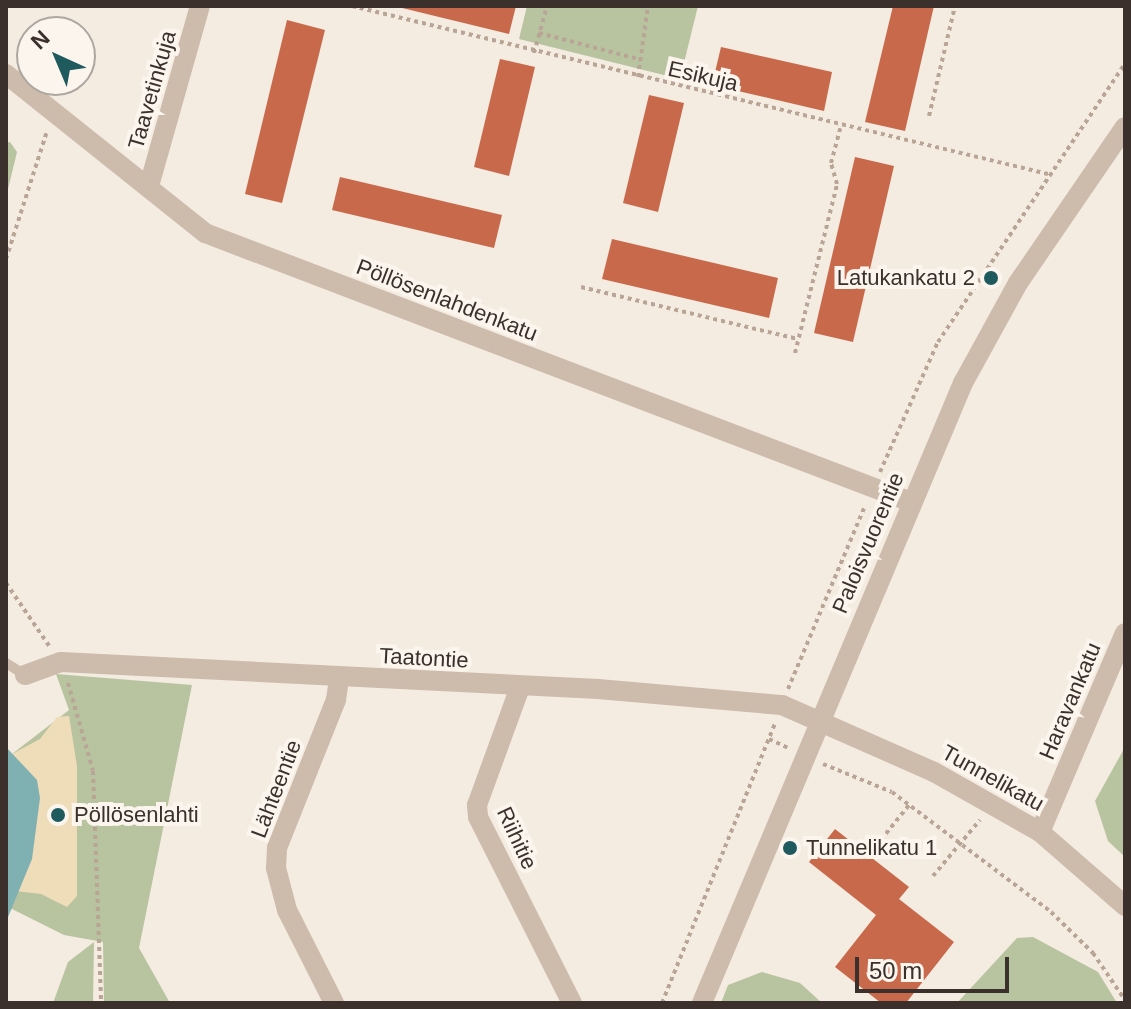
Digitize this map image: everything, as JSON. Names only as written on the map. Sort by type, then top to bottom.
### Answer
[{"type":"street","name":"Taavetinkuja","points":[[149,186],[200,6]]},
{"type":"street","name":"Pöllösenlahdenkatu","points":[[6,74],[205,233],[911,502]]},
{"type":"street","name":"Paloisvuorentie","points":[[702,1003],[911,502],[991,327],[1125,127]]},
{"type":"street","name":"Haravankatu","points":[[1040,832],[1125,633]]},
{"type":"street","name":"Taatontie","points":[[25,675],[61,662],[520,687],[782,705],[820,719]]},
{"type":"street","name":"Lähteentie","points":[[334,1003],[287,910],[276,868],[277,848],[336,700],[339,679]]},
{"type":"street","name":"Riihitie","points":[[520,687],[477,805],[478,817],[572,1003]]},
{"type":"street","name":"Tunnelikatu","points":[[820,719],[1040,832],[1125,906]]},
{"type":"lane","points":[[6,663],[25,675]]},
{"type":"path","name":"Esikuja","points":[[352,6],[534,53],[1048,174]]},
{"type":"path","points":[[534,53],[547,6]]},
{"type":"path","points":[[638,77],[648,6]]},
{"type":"path","points":[[929,116],[955,6]]},
{"type":"path","points":[[539,33],[642,60]]},
{"type":"path","points":[[662,1003],[873,487],[938,342],[1048,174],[1125,64]]},
{"type":"path","points":[[6,259],[52,113]]},
{"type":"path","points":[[795,353],[837,184],[831,163],[841,125]]},
{"type":"path","points":[[581,287],[798,339]]},
{"type":"path","points":[[6,583],[61,662],[93,771],[101,1003]]},
{"type":"path","points":[[769,739],[786,748]]},
{"type":"path","points":[[821,764],[878,784],[1051,912],[1093,953],[1125,1000]]},
{"type":"path","points":[[876,846],[909,805]]},
{"type":"path","points":[[933,876],[992,805]]},
{"type":"green space","points":[[527,6],[698,6],[680,79],[519,39]]},
{"type":"green space","points":[[10,142],[17,152],[6,197],[6,143]]},
{"type":"green space","points":[[56,674],[192,685],[139,948],[170,1003],[104,1003],[103,942],[64,935],[10,908],[32,859],[12,754],[69,710]]},
{"type":"green space","points":[[1125,747],[1125,857],[1108,841],[1095,801]]},
{"type":"green space","points":[[1033,937],[1098,972],[1117,1003],[957,1003],[1017,938]]},
{"type":"green space","points":[[94,942],[93,1003],[53,1003],[68,962]]},
{"type":"green space","points":[[762,972],[800,983],[822,1003],[721,1003],[728,985]]},
{"type":"sand","name":"Pöllösenlahti","points":[[69,716],[77,766],[77,896],[67,907],[41,894],[15,891],[32,859],[12,754],[40,739],[57,717]]},
{"type":"water","points":[[6,747],[37,780],[40,798],[32,859],[6,922]]},
{"type":"building","points":[[394,6],[516,6],[509,34]]},
{"type":"building","points":[[893,6],[934,6],[905,131],[865,122]]},
{"type":"building","points":[[287,20],[325,30],[282,203],[245,194]]},
{"type":"building","points":[[721,47],[832,72],[824,111],[712,85]]},
{"type":"building","points":[[500,59],[535,67],[509,176],[474,167]]},
{"type":"building","points":[[649,95],[684,103],[658,212],[623,203]]},
{"type":"building","points":[[855,157],[894,166],[853,342],[814,333]]},
{"type":"building","points":[[340,177],[502,215],[494,248],[332,210]]},
{"type":"building","points":[[612,239],[778,278],[769,318],[602,279]]},
{"type":"building","points":[[835,829],[909,887],[899,899],[954,942],[906,1003],[881,1003],[835,967],[876,915],[809,862]]},
{"type":"place","name":"Latukankatu 2","points":[[991,278]]},
{"type":"place","name":"Pöllösenlahti","points":[[58,815]]},
{"type":"place","name":"Tunnelikatu 1","points":[[790,848]]}]
